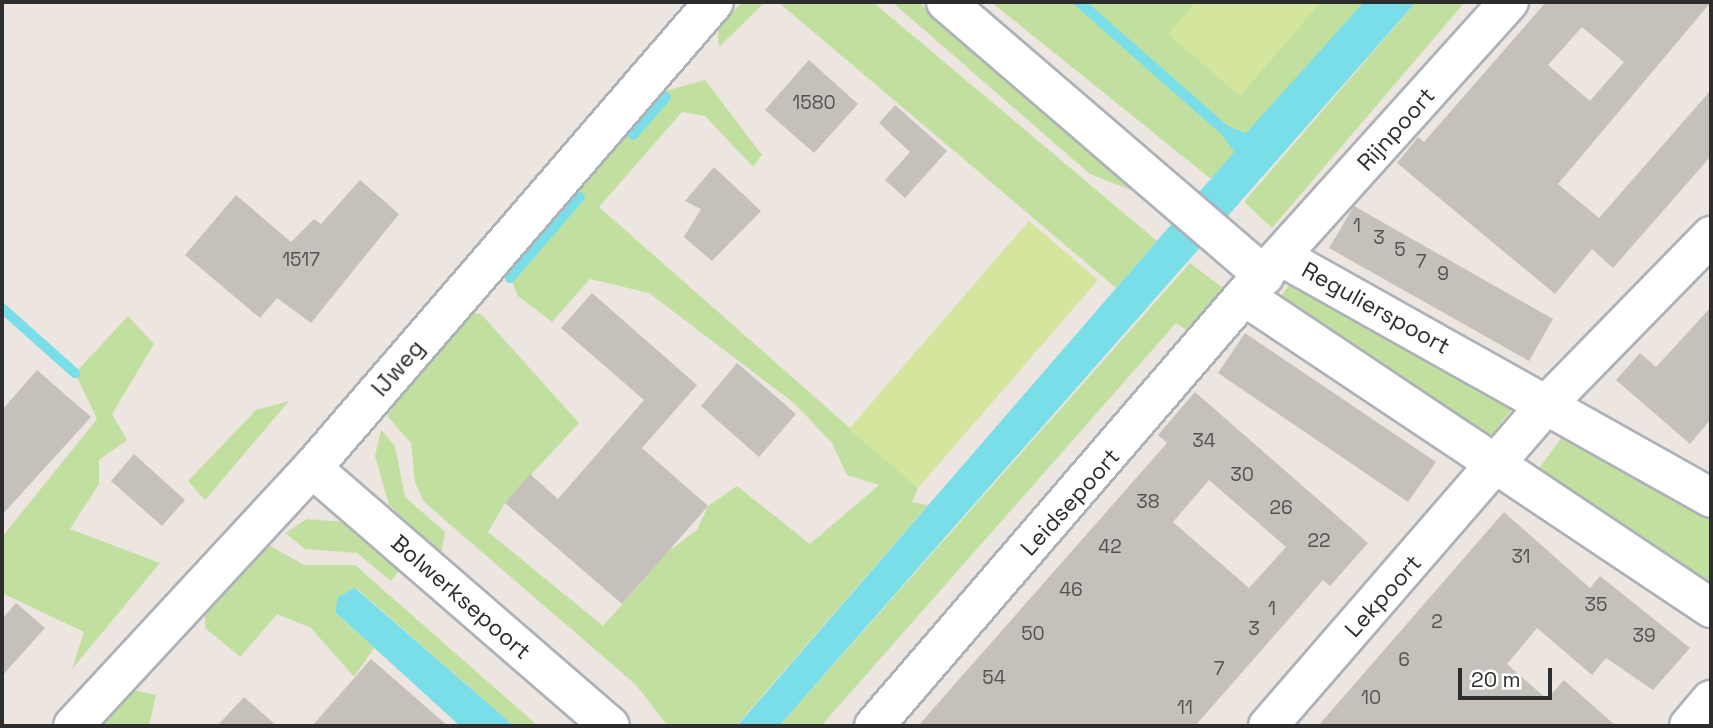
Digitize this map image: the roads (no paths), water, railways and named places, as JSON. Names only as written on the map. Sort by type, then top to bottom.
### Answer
[{"type":"street","name":"IJweg","points":[[74,726],[312,468],[714,2]]},
{"type":"street","name":"Regulierspoort","points":[[946,2],[1258,271],[1497,465],[1711,608]]},
{"type":"street","name":"Rijnpoort","points":[[1258,271],[1509,2]]},
{"type":"street","name":"Lekpoort","points":[[1268,726],[1497,465],[1547,404],[1711,236]]},
{"type":"street","name":"Regulierspoort","points":[[1258,271],[1547,404],[1711,498]]},
{"type":"street","name":"Leidsepoort","points":[[874,726],[1258,271]]},
{"type":"street","name":"Bolwerksepoort","points":[[312,468],[610,726]]},
{"type":"street","points":[[1689,726],[1711,700]]},
{"type":"water","points":[[1071,2],[1087,2],[1228,126],[1246,133],[1364,2],[1416,2],[779,726],[737,726],[1234,152],[1221,134]]},
{"type":"water","points":[[355,588],[514,726],[460,726],[335,612],[338,597]]},
{"type":"waterway","points":[[633,135],[666,97]]},
{"type":"waterway","points":[[510,278],[580,197]]},
{"type":"waterway","points":[[2,308],[75,373]]}]
